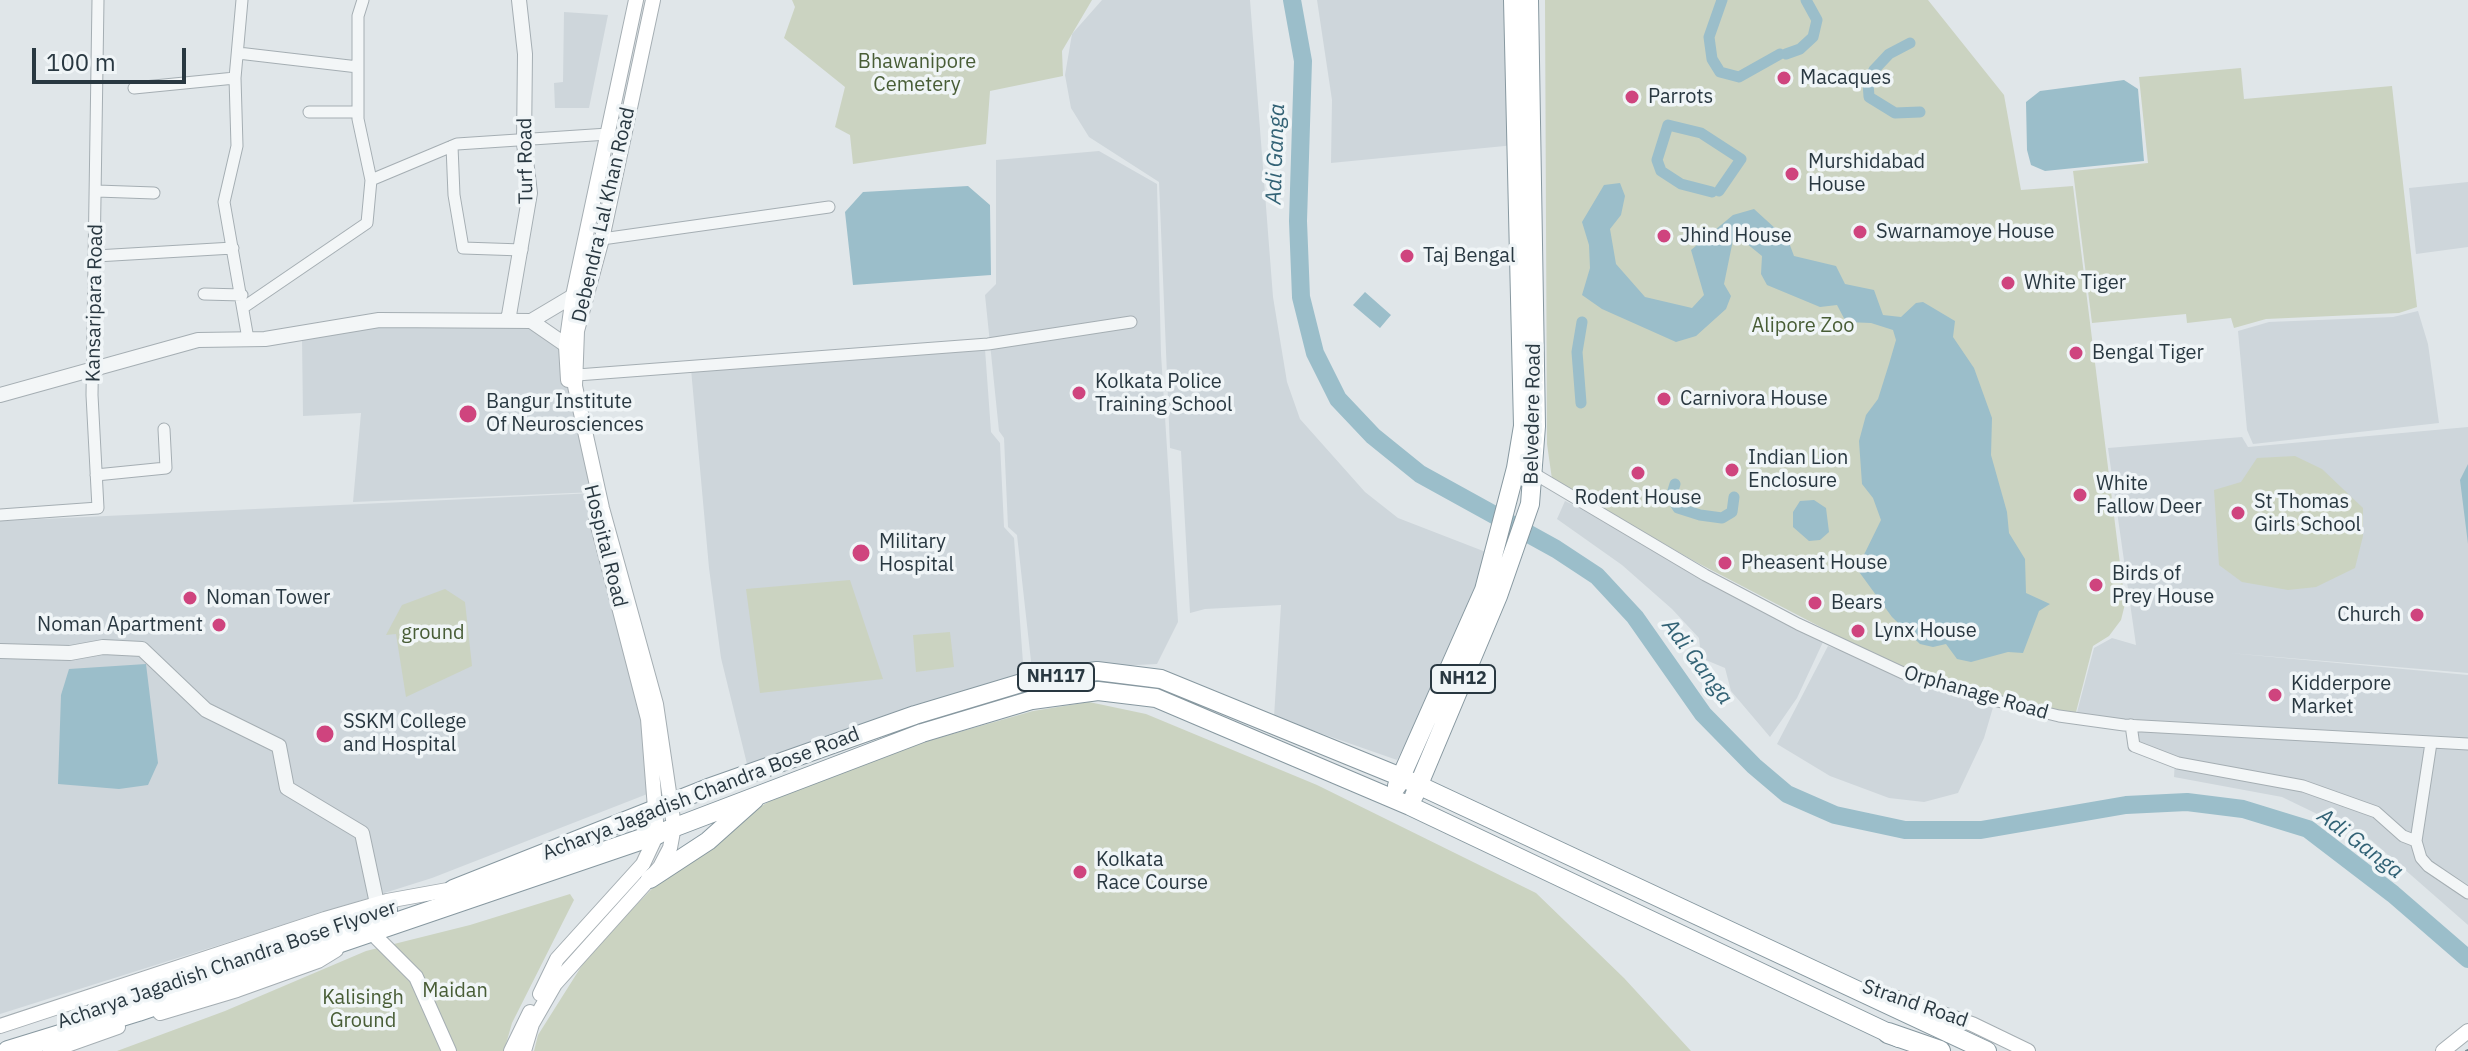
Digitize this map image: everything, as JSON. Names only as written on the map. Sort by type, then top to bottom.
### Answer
[{"type":"highway","name":"Belvedere Road","points":[[1391,798],[1484,590],[1498,570],[1508,490],[1523,426],[1513,0]]},
{"type":"highway","name":"Belvedere Road","points":[[1410,806],[1498,570],[1530,504],[1536,426],[1529,0]]},
{"type":"highway","name":"Acharya Jagadish Chandra Bose Road","points":[[453,889],[662,807],[915,715],[1028,681],[1097,671],[1161,679],[1401,777],[1987,1051]]},
{"type":"highway","name":"Acharya Jagadish Chandra Bose Road","points":[[370,917],[666,830],[922,733],[1032,700],[1098,691],[1156,698],[1410,806],[1924,1051]]},
{"type":"highway","points":[[915,715],[922,733]]},
{"type":"highway","points":[[650,879],[708,841],[760,794]]},
{"type":"highway","name":"Acharya Jagadish Chandra Bose Flyover","points":[[8,1051],[294,951],[370,917],[453,889]]},
{"type":"highway","name":"Acharya Jagadish Chandra Bose Flyover","points":[[0,1039],[294,951]]},
{"type":"highway","points":[[1888,1033],[1940,1051]]},
{"type":"main road","points":[[579,298],[636,0]]},
{"type":"main road","name":"Debendra Lal Khan Road","points":[[653,0],[602,239],[579,298],[577,331],[571,349],[577,375],[577,407],[656,704],[662,807]]},
{"type":"main road","name":"Hospital Road","points":[[524,1051],[532,1024],[555,984],[650,879],[670,848],[648,719],[571,408],[571,349]]},
{"type":"main road","points":[[511,1051],[557,959],[643,864],[666,830]]},
{"type":"main road","points":[[370,917],[416,977],[449,1051]]},
{"type":"main road","name":"Acharya Jagadish Chandra Bose Road","points":[[0,1026],[370,917]]},
{"type":"main road","name":"Acharya Jagadish Chandra Bose Road","points":[[50,1051],[318,961],[370,917]]},
{"type":"main road","name":"Strand Road","points":[[1799,964],[1972,1024],[2028,1051]]},
{"type":"main road","points":[[2443,1051],[2468,1031]]},
{"type":"street","name":"Kansaripara Road","points":[[0,515],[98,508],[92,395],[95,369],[98,0]]},
{"type":"street","points":[[242,0],[235,78],[237,146],[224,202],[248,339]]},
{"type":"street","points":[[204,294],[243,301],[367,223],[371,180],[358,112],[358,16],[363,0]]},
{"type":"street","name":"Turf Road","points":[[508,321],[530,193],[524,140],[525,54],[519,0]]},
{"type":"street","points":[[238,53],[358,67]]},
{"type":"street","points":[[134,88],[235,78]]},
{"type":"street","points":[[309,112],[358,112]]},
{"type":"street","points":[[371,180],[452,146],[608,134]]},
{"type":"street","points":[[452,146],[454,195],[463,248],[522,250]]},
{"type":"street","points":[[97,191],[154,193]]},
{"type":"street","points":[[602,239],[829,207]]},
{"type":"street","points":[[96,256],[233,248]]},
{"type":"street","points":[[0,395],[198,340],[312,333],[379,320],[531,321],[579,298]]},
{"type":"street","points":[[531,321],[571,349]]},
{"type":"street","points":[[577,375],[988,344],[1131,322]]},
{"type":"street","points":[[96,475],[166,468],[164,429]]},
{"type":"street","name":"Orphanage Road","points":[[1533,473],[1705,575],[1862,656],[1977,696],[2059,716],[2131,725],[2468,744]]},
{"type":"street","points":[[0,651],[70,653],[103,647],[142,649],[206,710],[279,746],[287,788],[362,833],[370,917]]},
{"type":"street","points":[[2131,725],[2134,746],[2178,763],[2303,786],[2376,812],[2403,836],[2416,841]]},
{"type":"street","points":[[2431,743],[2416,841],[2421,858],[2428,866],[2468,893]]},
{"type":"shaded area","points":[[1102,0],[1250,0],[1273,297],[1287,382],[1300,419],[1365,492],[1398,518],[1491,554],[1451,654],[1397,760],[1274,717],[1281,605],[1205,609],[1190,613],[1181,451],[1170,448],[1159,182],[1089,137],[1071,108],[1065,75],[1072,34]]},
{"type":"shaded area","points":[[1317,0],[1513,0],[1515,145],[1331,163],[1332,100]]},
{"type":"shaded area","points":[[564,12],[608,15],[589,108],[555,108],[554,83],[563,82]]},
{"type":"shaded area","name":"Kolkata Police Training School","points":[[1099,151],[1157,184],[1161,354],[1178,622],[1157,664],[1032,670],[1017,535],[1008,527],[1004,438],[999,431],[985,295],[996,284],[996,160]]},
{"type":"shaded area","points":[[2468,182],[2468,247],[2416,254],[2409,188]]},
{"type":"shaded area","points":[[2418,311],[2428,344],[2439,423],[2253,444],[2247,430],[2238,331],[2269,322],[2393,317]]},
{"type":"shaded area","name":"Bangur Institute Of Neurosciences","points":[[377,323],[528,324],[570,355],[596,492],[353,502],[361,413],[303,416],[302,338]]},
{"type":"shaded area","name":"Military Hospital","points":[[985,349],[991,432],[1000,443],[1004,527],[1014,538],[1024,677],[747,764],[721,658],[709,568],[691,369]]},
{"type":"shaded area","points":[[2468,427],[2468,673],[2229,653],[2468,675],[2468,743],[2125,723],[2076,716],[2094,648],[2112,638],[2136,645],[2108,448],[2242,437],[2248,447]]},
{"type":"shaded area","name":"SSKM College and Hospital","points":[[595,493],[647,707],[655,791],[432,878],[0,1014],[0,521]]},
{"type":"shaded area","points":[[1565,501],[1616,525],[1823,642],[1797,698],[1770,737],[1731,691],[1725,668],[1701,658],[1699,638],[1672,609],[1622,565],[1557,519]]},
{"type":"shaded area","points":[[1828,646],[1994,704],[1984,738],[1958,793],[1924,802],[1889,798],[1830,776],[1777,744]]},
{"type":"shaded area","name":"Kidderpore Market","points":[[2134,728],[2468,746],[2468,925],[2371,840],[2282,797],[2174,777],[2175,760],[2137,744]]},
{"type":"green space","name":"Bhawanipore Cemetery","points":[[792,0],[1092,0],[1062,51],[1063,76],[990,91],[986,144],[853,164],[850,135],[835,127],[845,87],[784,38],[795,7]]},
{"type":"green space","name":"Alipore Zoo","points":[[1545,0],[1928,0],[2004,95],[2021,190],[2073,186],[2125,604],[2121,620],[2109,636],[2093,646],[2075,716],[1905,671],[1694,561],[1552,479],[1547,444]]},
{"type":"green space","points":[[2241,68],[2244,99],[2392,86],[2417,307],[2399,313],[2266,319],[2234,328],[2231,318],[2187,323],[2186,314],[2092,323],[2073,171],[2148,163],[2139,77]]},
{"type":"green space","points":[[2295,456],[2322,469],[2363,508],[2363,536],[2355,568],[2316,587],[2288,590],[2242,582],[2219,565],[2214,490],[2241,482],[2257,458]]},
{"type":"green space","points":[[850,580],[883,679],[760,693],[746,589]]},
{"type":"green space","name":"ground","points":[[445,589],[465,602],[472,666],[406,697],[396,634],[386,635],[402,605]]},
{"type":"green space","points":[[950,632],[954,667],[916,672],[913,635]]},
{"type":"green space","name":"Kolkata Race Course","points":[[1089,702],[1146,714],[1317,785],[1536,893],[1624,978],[1691,1051],[534,1051],[538,1035],[591,951],[690,850],[781,794],[917,744],[1033,711]]},
{"type":"green space","name":"Maidan","points":[[570,894],[574,900],[512,1023],[504,1051],[117,1051],[225,1011],[366,951],[470,925]]},
{"type":"water","points":[[2124,80],[2138,89],[2144,161],[2045,171],[2031,165],[2027,150],[2026,102],[2040,91]]},
{"type":"water","points":[[1620,183],[1625,196],[1621,215],[1610,229],[1616,264],[1645,297],[1692,308],[1704,295],[1691,250],[1733,215],[1754,209],[1788,240],[1794,256],[1836,266],[1845,284],[1874,290],[1883,315],[1901,317],[1916,303],[1923,302],[1955,321],[1953,337],[1974,368],[1992,418],[1991,455],[2007,512],[2009,533],[2025,559],[2026,593],[2050,604],[2039,611],[2023,653],[2008,652],[1971,662],[1957,659],[1946,644],[1933,647],[1920,644],[1892,617],[1857,569],[1881,520],[1873,498],[1862,484],[1859,441],[1866,415],[1878,399],[1889,364],[1896,340],[1893,330],[1871,323],[1846,322],[1837,305],[1820,307],[1767,285],[1761,274],[1762,256],[1746,243],[1733,240],[1724,284],[1731,296],[1726,309],[1696,336],[1676,342],[1602,309],[1582,295],[1590,268],[1589,245],[1582,222],[1604,185]]},
{"type":"water","points":[[968,186],[990,205],[991,275],[853,285],[845,212],[863,192]]},
{"type":"water","points":[[1365,292],[1391,315],[1380,328],[1353,305]]},
{"type":"water","points":[[2468,464],[2468,544],[2460,480]]},
{"type":"water","points":[[1814,500],[1826,508],[1829,532],[1820,540],[1809,541],[1793,527],[1793,512],[1800,501]]},
{"type":"water","points":[[146,664],[158,763],[148,785],[119,789],[58,784],[61,695],[69,669]]},
{"type":"waterway","name":"Adi Ganga","points":[[1292,0],[1303,61],[1298,221],[1301,297],[1315,353],[1338,399],[1373,436],[1420,474],[1556,549],[1597,576],[1635,617],[1703,714],[1754,766],[1787,794],[1835,815],[1905,830],[1981,830],[2126,805],[2187,802],[2243,809],[2308,829],[2393,894],[2468,959]]},
{"type":"waterway","points":[[1722,0],[1709,37],[1712,59],[1720,72],[1739,77],[1780,54]]},
{"type":"waterway","points":[[1786,54],[1800,49],[1813,37],[1817,20],[1806,0]]},
{"type":"waterway","points":[[1910,43],[1889,54],[1874,70],[1868,82],[1869,97],[1895,113],[1920,112]]},
{"type":"waterway","points":[[1712,192],[1681,184],[1661,171],[1657,160],[1668,125],[1701,133],[1741,159],[1719,191]]},
{"type":"waterway","points":[[1581,403],[1577,352],[1582,322]]},
{"type":"waterway","points":[[1675,484],[1671,497],[1678,508],[1700,515],[1722,518],[1732,512],[1734,497]]},
{"type":"place","name":"Macaques","points":[[1784,78]]},
{"type":"place","name":"Parrots","points":[[1632,97]]},
{"type":"place","name":"Murshidabad House","points":[[1792,174]]},
{"type":"place","name":"Swarnamoye House","points":[[1860,232]]},
{"type":"place","name":"Jhind House","points":[[1664,236]]},
{"type":"place","name":"Taj Bengal","points":[[1407,256]]},
{"type":"place","name":"White Tiger","points":[[2008,283]]},
{"type":"place","name":"Bengal Tiger","points":[[2076,353]]},
{"type":"place","name":"Kolkata Police Training School","points":[[1079,393]]},
{"type":"place","name":"Carnivora House","points":[[1664,399]]},
{"type":"place","name":"Bangur Institute Of Neurosciences","points":[[468,414]]},
{"type":"place","name":"Indian Lion Enclosure","points":[[1732,470]]},
{"type":"place","name":"Rodent House","points":[[1638,473]]},
{"type":"place","name":"White Fallow Deer","points":[[2080,495]]},
{"type":"place","name":"St Thomas Girls School","points":[[2238,513]]},
{"type":"place","name":"Military Hospital","points":[[861,553]]},
{"type":"place","name":"Pheasent House","points":[[1725,563]]},
{"type":"place","name":"Birds of Prey House","points":[[2096,585]]},
{"type":"place","name":"Noman Tower","points":[[190,598]]},
{"type":"place","name":"Bears","points":[[1815,603]]},
{"type":"place","name":"Church","points":[[2417,615]]},
{"type":"place","name":"Noman Apartment","points":[[219,625]]},
{"type":"place","name":"Lynx House","points":[[1858,631]]},
{"type":"place","name":"Kidderpore Market","points":[[2275,695]]},
{"type":"place","name":"SSKM College and Hospital","points":[[325,734]]},
{"type":"place","name":"Kolkata Race Course","points":[[1080,872]]},
{"type":"park label","name":"Kalisingh Ground","points":[[363,1010]]}]
